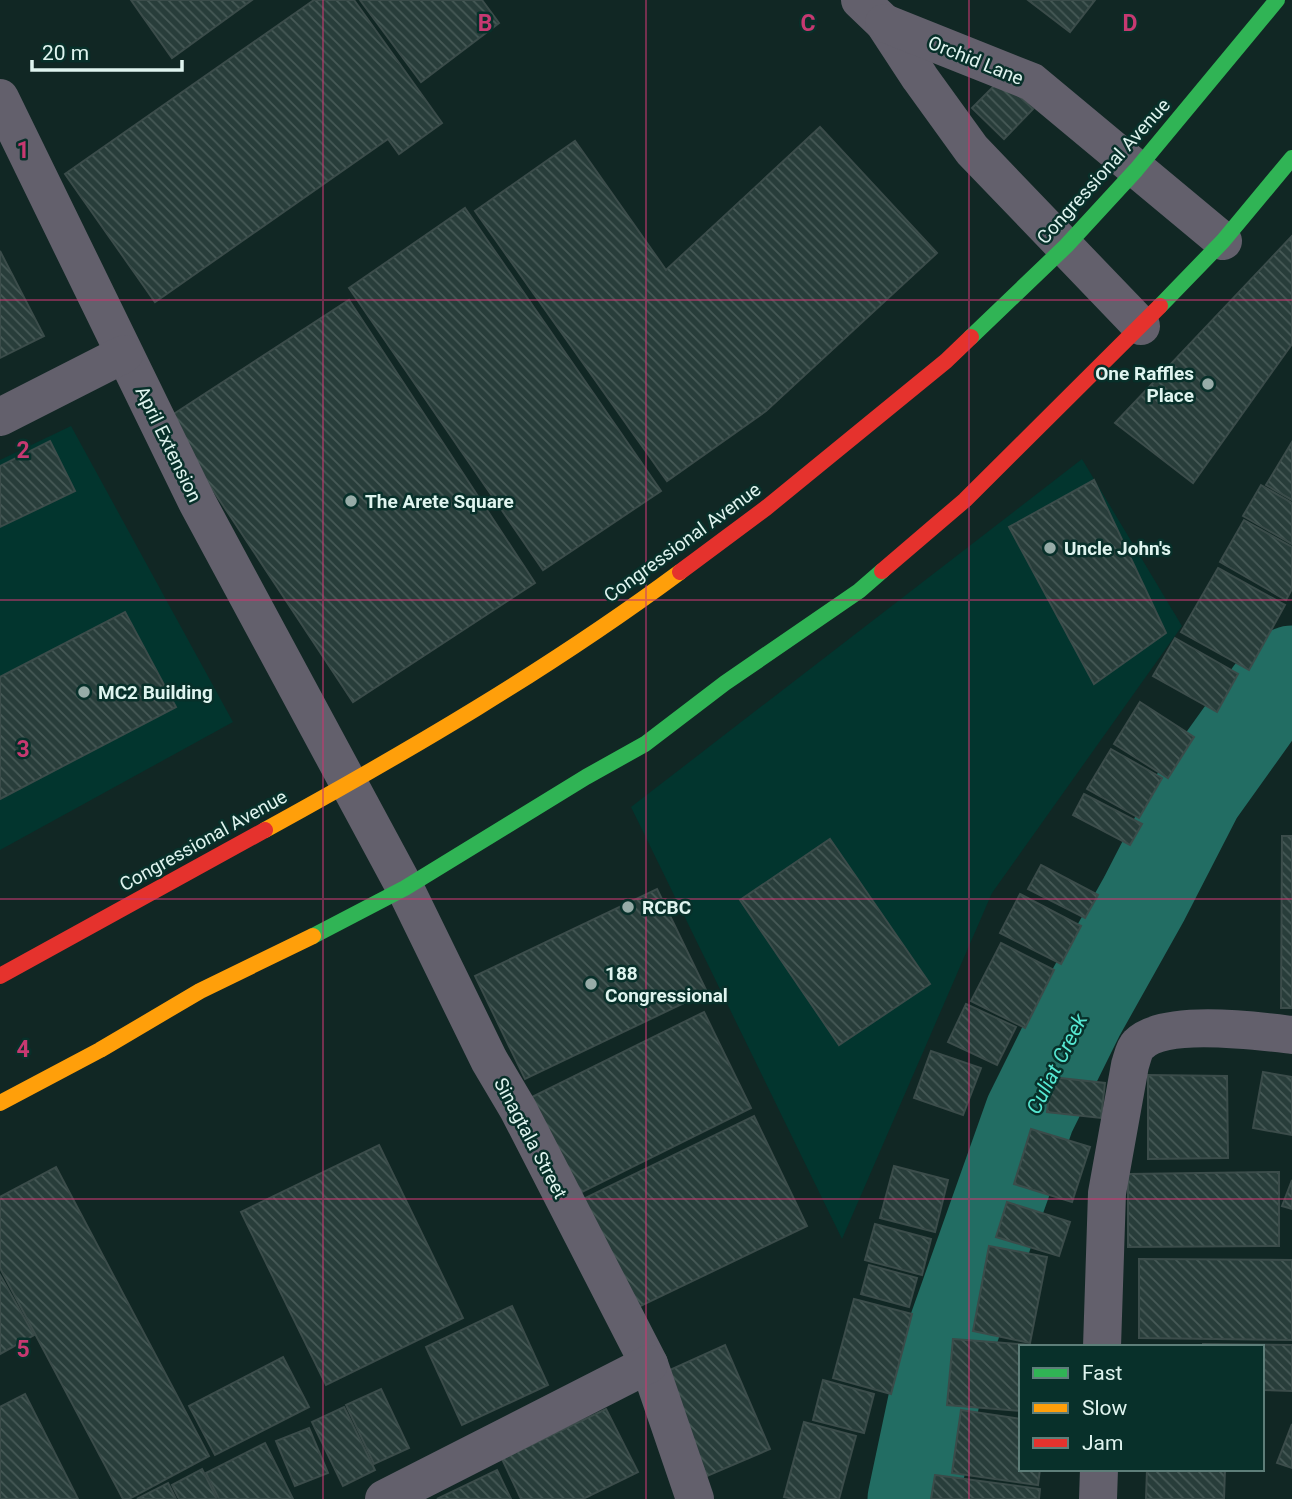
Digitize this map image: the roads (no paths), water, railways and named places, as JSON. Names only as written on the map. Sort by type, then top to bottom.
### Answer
[{"type":"main road","name":"Congressional Avenue","points":[[0,975],[348,784],[564,652],[666,582],[766,508],[946,361],[1066,246],[1136,170],[1277,0]]},
{"type":"main road","points":[[0,1103],[100,1050],[200,991],[271,958],[405,888],[645,744],[725,683],[859,591],[965,500],[1141,326],[1223,241],[1292,158]]},
{"type":"street","name":"Orchid Lane","points":[[872,12],[1032,82],[1223,241]]},
{"type":"street","name":"Orchid Lane","points":[[872,12],[972,150],[1141,326]]},
{"type":"street","name":"April Extension","points":[[0,98],[197,502],[348,784]]},
{"type":"street","points":[[0,417],[124,354]]},
{"type":"street","name":"Sinagtala Street","points":[[348,784],[405,888],[489,1060],[518,1109],[649,1364],[695,1499]]},
{"type":"street","points":[[1102,1345],[1107,1193],[1130,1065],[1137,1045],[1152,1036],[1191,1029],[1247,1029],[1292,1035]]},
{"type":"street","points":[[384,1499],[649,1364]]},
{"type":"street","points":[[1098,1499],[1099,1471]]},
{"type":"waterway","name":"Culiat Creek","points":[[913,1499],[942,1362],[1030,1114],[1079,1015],[1144,899],[1198,794],[1271,692],[1292,671]]},
{"type":"place","name":"One Raffles Place","points":[[1208,384]]},
{"type":"place","name":"The Arete Square","points":[[351,501]]},
{"type":"place","name":"Uncle John's","points":[[1050,548]]},
{"type":"place","name":"MC2 Building","points":[[84,692]]},
{"type":"place","name":"RCBC","points":[[628,907]]},
{"type":"place","name":"188 Congressional","points":[[591,984]]}]
